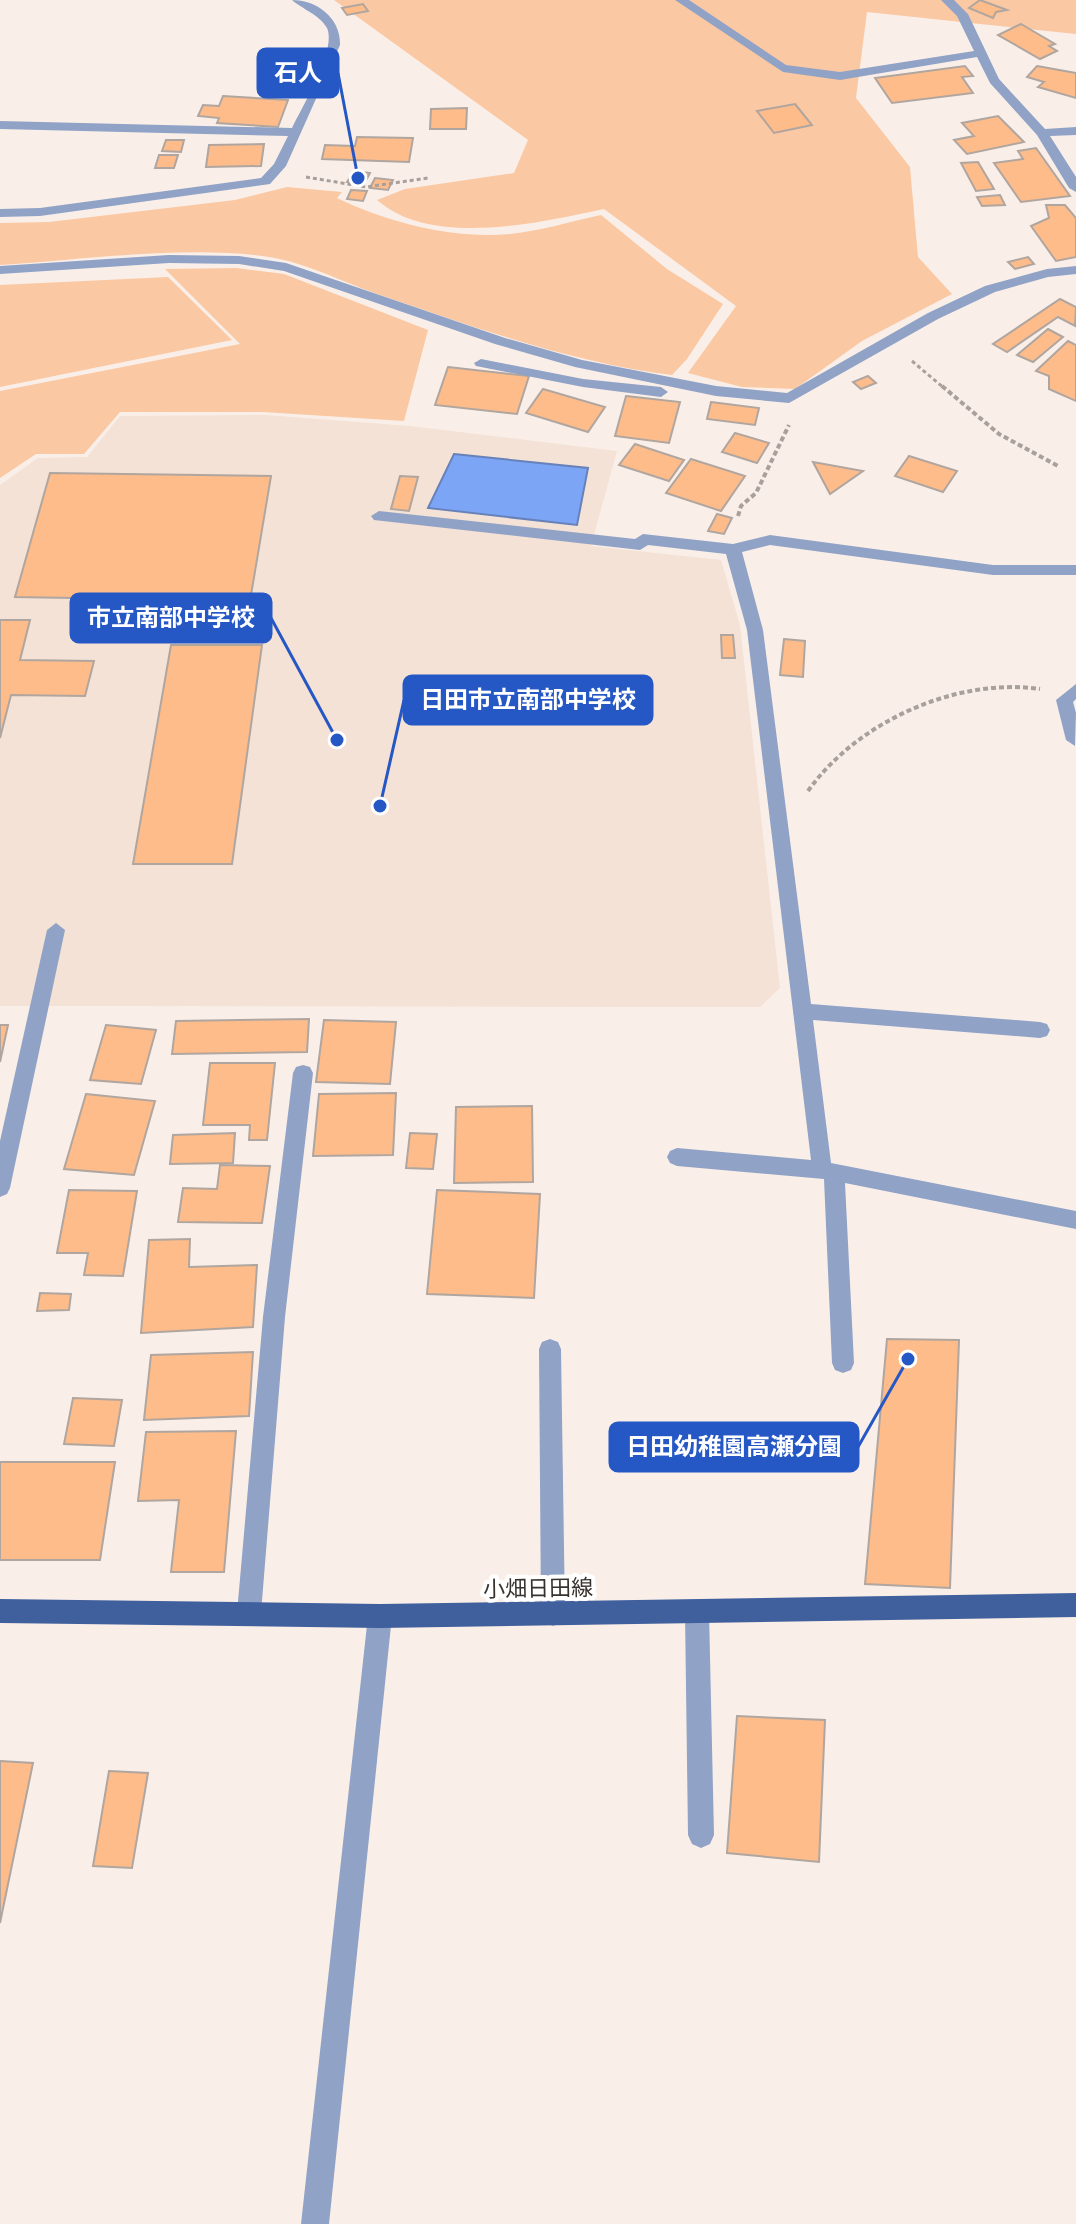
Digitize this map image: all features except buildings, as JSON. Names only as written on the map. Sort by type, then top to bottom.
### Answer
[{"type":"main road","name":"小畑日田線","points":[[0,1611],[380,1616],[1076,1605]]},
{"type":"street","points":[[0,213],[40,212],[265,181],[280,166],[332,56],[337,38],[331,22],[298,0]]},
{"type":"street","points":[[681,0],[783,68],[840,76],[981,53]]},
{"type":"street","points":[[947,0],[962,14],[994,80],[1042,133],[1076,188]]},
{"type":"street","points":[[0,125],[294,132]]},
{"type":"street","points":[[1042,133],[1076,131]]},
{"type":"street","points":[[0,270],[169,259],[239,260],[286,267],[580,364],[716,391],[789,398],[990,289],[1047,273],[1076,270]]},
{"type":"street","points":[[481,363],[583,383],[691,396],[716,391]]},
{"type":"street","points":[[379,516],[640,545],[643,539],[733,549],[770,540],[993,570],[1076,570]]},
{"type":"street","points":[[733,549],[755,630],[802,1011],[828,1172],[843,1363]]},
{"type":"street","points":[[1072,693],[1064,700],[1075,740]]},
{"type":"street","points":[[0,1188],[56,930]]},
{"type":"street","points":[[802,1011],[1040,1030]]},
{"type":"street","points":[[249,1613],[274,1317],[303,1073]]},
{"type":"street","points":[[677,1157],[828,1172],[1076,1220]]},
{"type":"street","points":[[550,1349],[553,1614]]},
{"type":"street","points":[[697,1612],[701,1835]]},
{"type":"street","points":[[315,2224],[380,1616]]},
{"type":"path","points":[[265,181],[303,177],[366,187],[428,178]]},
{"type":"path","points":[[883,345],[909,358],[999,434],[1033,449],[1058,466]]},
{"type":"path","points":[[741,506],[756,493],[796,411],[789,398]]},
{"type":"path","points":[[780,833],[812,785],[861,735],[888,722],[915,710],[986,689],[1028,685],[1072,693]]},
{"type":"shaded area","points":[[334,0],[1076,0],[1076,34],[867,12],[856,98],[910,167],[918,257],[952,294],[862,341],[795,389],[742,387],[688,373],[736,306],[604,209],[518,225],[456,228],[426,224],[400,215],[377,200],[405,189],[514,173],[528,140]]},
{"type":"shaded area","points":[[287,187],[342,192],[337,198],[378,215],[421,227],[466,234],[522,233],[601,215],[667,269],[723,304],[687,359],[672,375],[599,362],[526,343],[292,262],[261,256],[187,252],[0,265],[0,223],[49,222],[235,200]]},
{"type":"shaded area","points":[[236,268],[284,274],[428,330],[404,421],[263,412],[120,412],[84,454],[36,454],[0,478],[0,391],[240,344],[165,269]]},
{"type":"shaded area","points":[[168,277],[232,340],[0,387],[0,285]]},
{"type":"shaded area","points":[[266,415],[410,426],[617,451],[591,546],[721,560],[740,625],[780,988],[760,1007],[0,1006],[0,485],[38,458],[87,457],[120,416]]},
{"type":"water","points":[[454,454],[588,468],[577,525],[428,508]]},
{"type":"place","name":"石人","points":[[358,178]]},
{"type":"place","name":"市立南部中学校","points":[[337,740]]},
{"type":"place","name":"日田市立南部中学校","points":[[380,806]]},
{"type":"place","name":"日田幼稚園高瀬分園","points":[[908,1359]]}]
